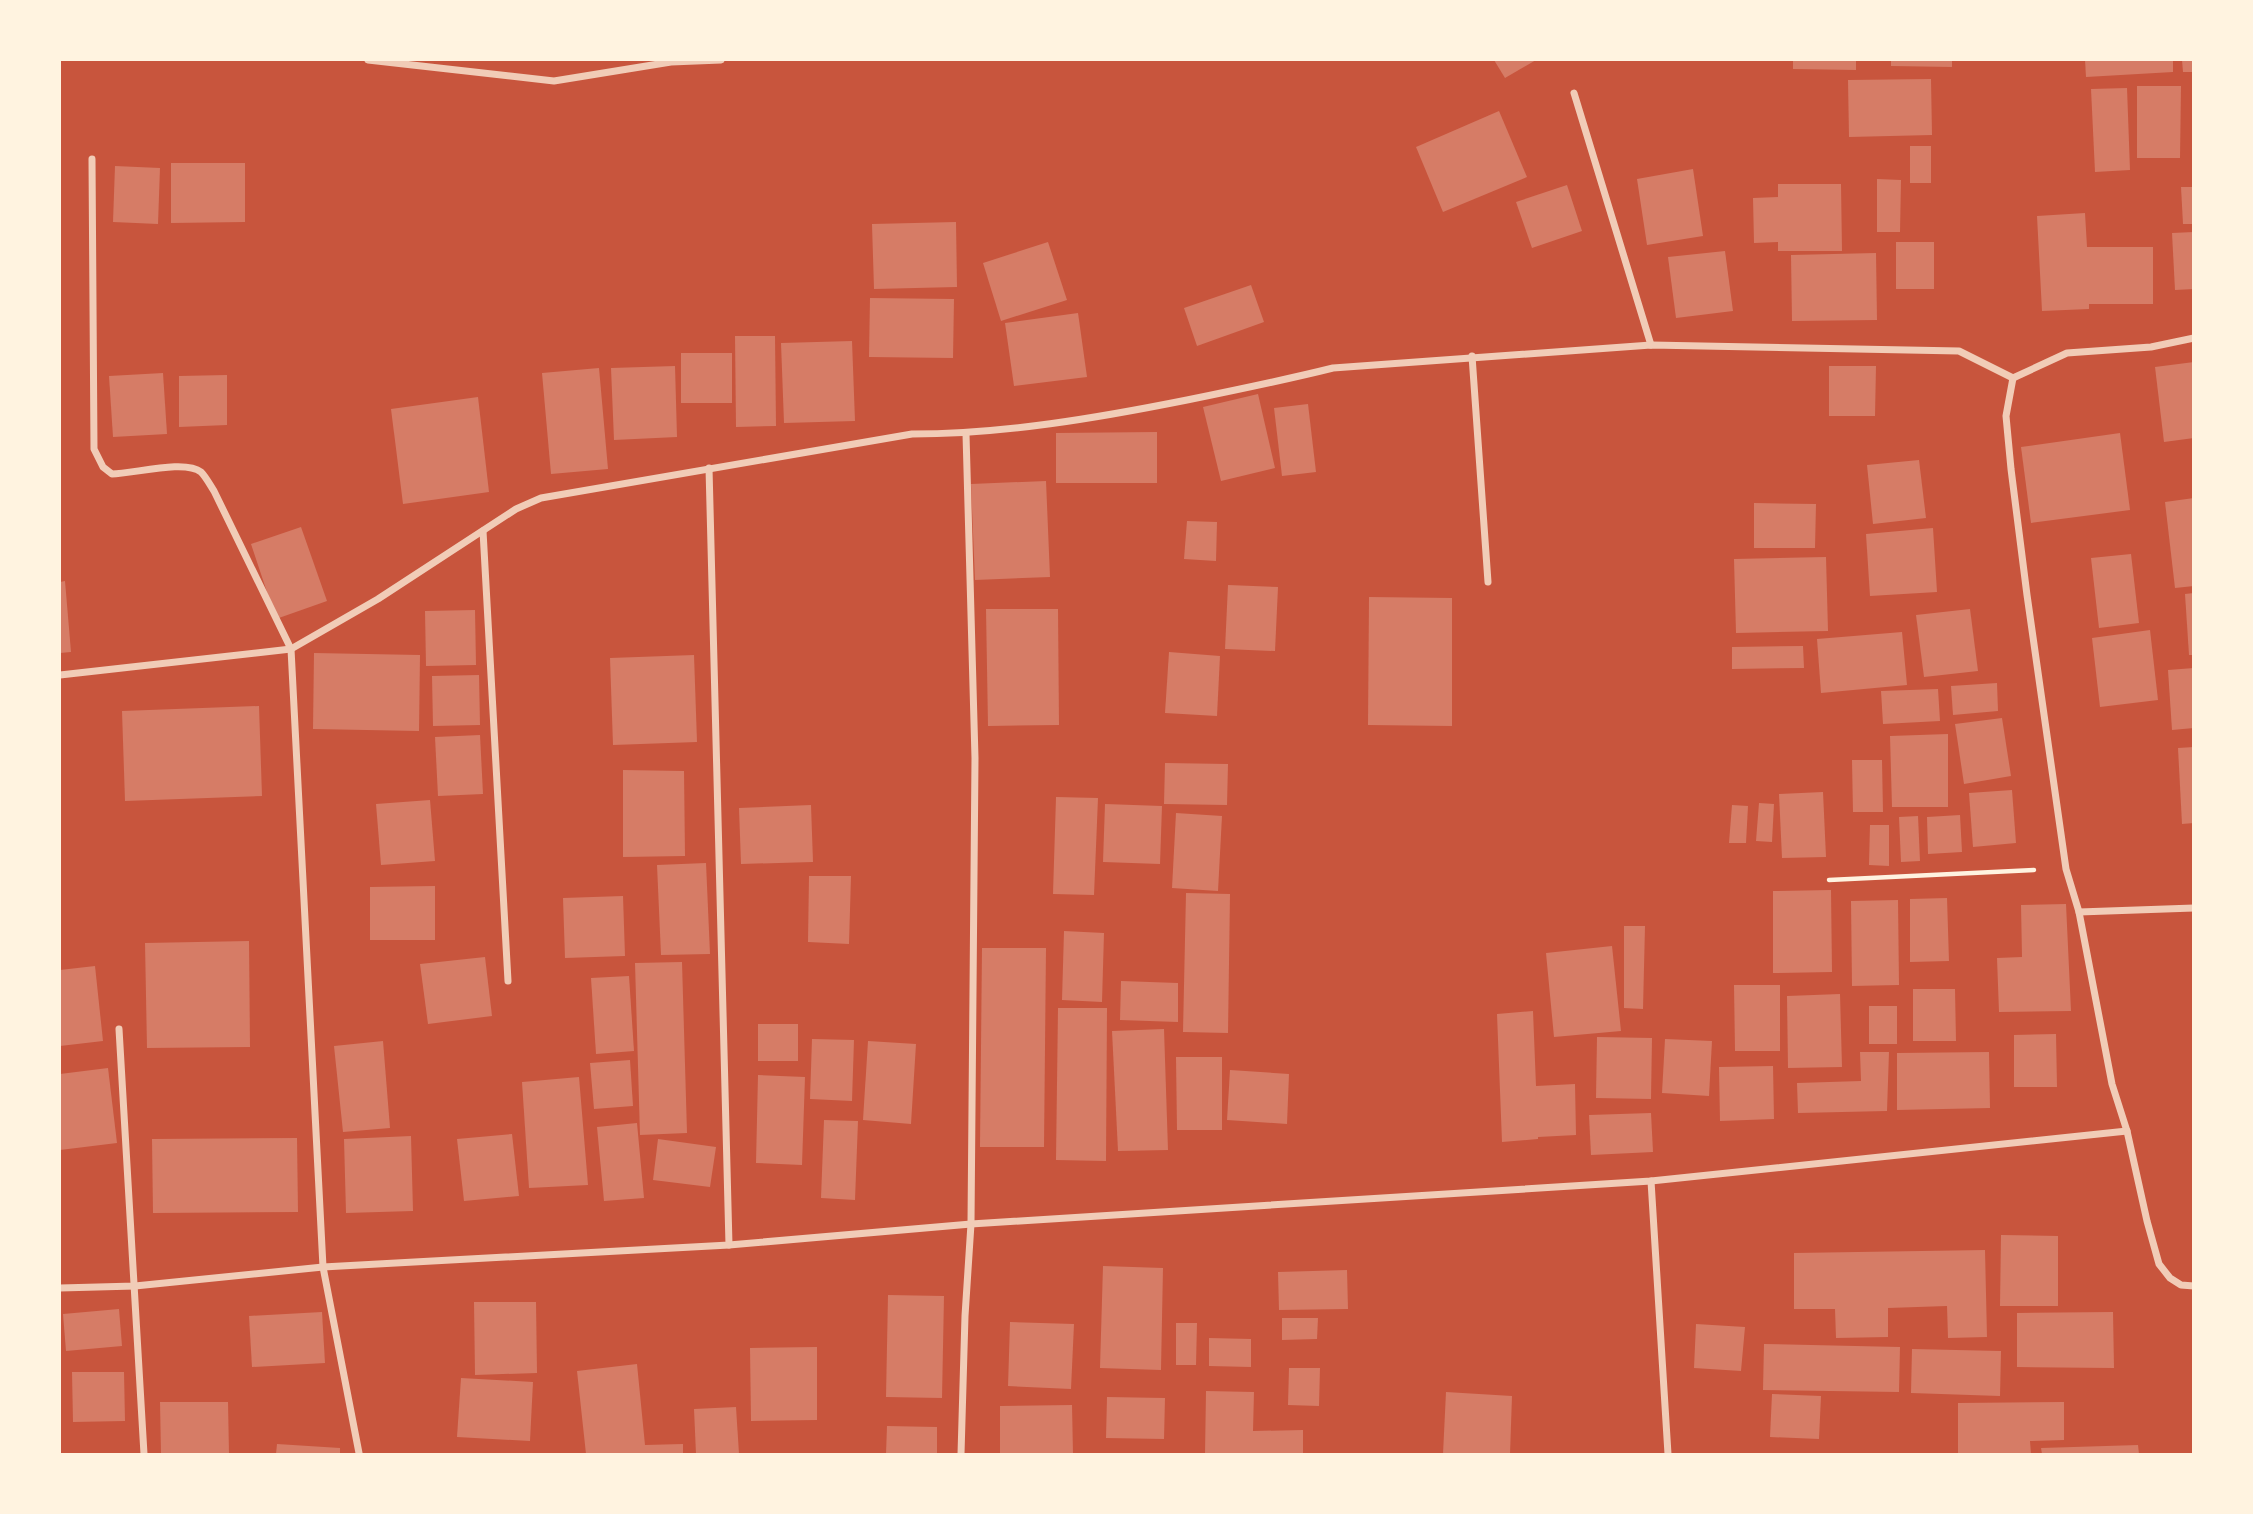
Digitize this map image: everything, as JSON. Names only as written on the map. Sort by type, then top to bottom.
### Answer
[{"type":"street","points":[[368,60],[554,81],[671,61],[721,60]]},
{"type":"street","points":[[1574,93],[1651,345]]},
{"type":"street","points":[[92,159],[94,449],[103,467],[112,474],[180,466],[192,467],[201,472],[214,491],[291,649],[323,1267],[359,1453]]},
{"type":"street","points":[[2013,378],[2067,353],[2151,347],[2193,338]]},
{"type":"street","points":[[60,675],[291,649],[378,598],[516,509],[541,498],[912,434],[966,434],[1119,413],[1334,368],[1651,345],[1959,351],[2013,378]]},
{"type":"street","points":[[1472,356],[1488,582]]},
{"type":"street","points":[[2013,378],[2006,416],[2011,469],[2026,595],[2066,869],[2079,912],[2112,1084],[2127,1131],[2159,1264],[2170,1278],[2181,1285],[2193,1286]]},
{"type":"street","points":[[961,1454],[971,1224],[975,758],[966,434]]},
{"type":"street","points":[[709,468],[729,1245]]},
{"type":"street","points":[[483,531],[508,981]]},
{"type":"street","points":[[2079,912],[2193,908]]},
{"type":"street","points":[[118,1029],[144,1454]]},
{"type":"street","points":[[60,1288],[135,1286],[323,1267],[729,1245],[971,1224],[1651,1181],[2127,1131]]},
{"type":"street","points":[[1651,1181],[1668,1454]]},
{"type":"path","points":[[1829,880],[2066,869]]},
{"type":"building","points":[[1494,60],[1536,60],[1505,78]]},
{"type":"building","points":[[1793,60],[1856,60],[1856,70],[1793,69]]},
{"type":"building","points":[[1891,60],[1952,60],[1952,67],[1891,66]]},
{"type":"building","points":[[2085,60],[2173,60],[2173,72],[2086,77]]},
{"type":"building","points":[[2182,60],[2194,60],[2194,72],[2183,72]]},
{"type":"building","points":[[1931,79],[1932,135],[1849,137],[1848,80]]},
{"type":"building","points":[[2137,86],[2181,86],[2180,158],[2137,158]]},
{"type":"building","points":[[2127,88],[2130,170],[2095,172],[2091,89]]},
{"type":"building","points":[[1499,111],[1527,177],[1443,212],[1416,147]]},
{"type":"building","points":[[1910,146],[1931,146],[1931,183],[1910,183]]},
{"type":"building","points":[[171,163],[245,163],[245,222],[171,223]]},
{"type":"building","points":[[115,166],[160,168],[158,224],[113,222]]},
{"type":"building","points":[[1693,169],[1703,236],[1647,245],[1637,179]]},
{"type":"building","points":[[1877,179],[1901,180],[1900,232],[1877,232]]},
{"type":"building","points":[[1778,184],[1841,184],[1842,251],[1778,251],[1778,242],[1754,243],[1753,198],[1778,197]]},
{"type":"building","points":[[1567,185],[1582,231],[1532,248],[1516,202]]},
{"type":"building","points":[[2181,187],[2194,187],[2194,224],[2183,224]]},
{"type":"building","points":[[2085,213],[2087,247],[2153,247],[2153,304],[2089,304],[2089,309],[2042,311],[2037,216]]},
{"type":"building","points":[[956,222],[957,287],[874,289],[872,224]]},
{"type":"building","points":[[2194,232],[2194,289],[2175,290],[2172,233]]},
{"type":"building","points":[[1048,242],[1067,300],[1001,321],[983,263]]},
{"type":"building","points":[[1896,242],[1934,242],[1934,289],[1896,289]]},
{"type":"building","points":[[1725,251],[1733,311],[1676,318],[1668,257]]},
{"type":"building","points":[[1876,253],[1877,320],[1792,321],[1791,255]]},
{"type":"building","points":[[1251,285],[1264,322],[1197,346],[1184,308]]},
{"type":"building","points":[[870,298],[954,299],[953,358],[869,357]]},
{"type":"building","points":[[1078,313],[1087,377],[1014,386],[1005,323]]},
{"type":"building","points":[[735,336],[775,336],[776,426],[736,427]]},
{"type":"building","points":[[852,341],[855,421],[784,423],[781,343]]},
{"type":"building","points":[[681,353],[732,353],[732,403],[681,403]]},
{"type":"building","points":[[2194,362],[2194,438],[2164,442],[2155,367]]},
{"type":"building","points":[[675,366],[677,437],[614,440],[611,368]]},
{"type":"building","points":[[1829,366],[1876,366],[1875,416],[1829,416]]},
{"type":"building","points":[[599,368],[608,469],[551,474],[542,373]]},
{"type":"building","points":[[163,373],[167,434],[113,437],[109,376]]},
{"type":"building","points":[[227,375],[227,425],[179,427],[179,376]]},
{"type":"building","points":[[1258,394],[1275,468],[1221,481],[1203,407]]},
{"type":"building","points":[[478,397],[489,492],[403,504],[391,409]]},
{"type":"building","points":[[1308,404],[1316,472],[1282,476],[1274,408]]},
{"type":"building","points":[[1157,432],[1157,483],[1056,483],[1056,433]]},
{"type":"building","points":[[2120,433],[2130,510],[2031,523],[2021,447]]},
{"type":"building","points":[[1919,460],[1926,518],[1873,524],[1867,465]]},
{"type":"building","points":[[1046,481],[1050,577],[975,580],[971,484]]},
{"type":"building","points":[[2194,498],[2194,586],[2175,588],[2165,502]]},
{"type":"building","points":[[1754,503],[1816,504],[1815,548],[1754,548]]},
{"type":"building","points":[[1187,521],[1217,522],[1216,561],[1184,559]]},
{"type":"building","points":[[301,527],[327,601],[276,619],[251,544]]},
{"type":"building","points":[[1933,528],[1937,592],[1870,596],[1866,534]]},
{"type":"building","points":[[2131,554],[2139,623],[2099,628],[2091,558]]},
{"type":"building","points":[[1826,557],[1828,631],[1736,633],[1734,559]]},
{"type":"building","points":[[65,581],[71,652],[60,653],[60,582]]},
{"type":"building","points":[[1228,585],[1278,587],[1275,651],[1225,649]]},
{"type":"building","points":[[2194,593],[2194,655],[2189,655],[2185,594]]},
{"type":"building","points":[[1369,597],[1452,598],[1452,726],[1368,725]]},
{"type":"building","points":[[986,609],[1058,609],[1059,725],[988,726]]},
{"type":"building","points":[[1970,609],[1978,671],[1924,677],[1916,615]]},
{"type":"building","points":[[475,610],[476,665],[426,666],[425,611]]},
{"type":"building","points":[[2150,630],[2158,700],[2100,707],[2092,638]]},
{"type":"building","points":[[1902,632],[1907,685],[1821,693],[1817,639]]},
{"type":"building","points":[[1803,646],[1804,668],[1732,669],[1732,647]]},
{"type":"building","points":[[1169,652],[1220,656],[1217,716],[1165,713]]},
{"type":"building","points":[[314,653],[420,655],[419,731],[313,729]]},
{"type":"building","points":[[694,655],[697,742],[613,745],[610,658]]},
{"type":"building","points":[[2194,668],[2194,728],[2172,730],[2168,670]]},
{"type":"building","points":[[479,675],[480,725],[433,726],[432,676]]},
{"type":"building","points":[[1997,683],[1998,711],[1953,715],[1951,686]]},
{"type":"building","points":[[1938,689],[1940,721],[1883,724],[1881,691]]},
{"type":"building","points":[[259,706],[262,796],[125,801],[122,711]]},
{"type":"building","points":[[2002,718],[2011,776],[1964,784],[1955,724]]},
{"type":"building","points":[[1948,734],[1948,807],[1892,807],[1890,736]]},
{"type":"building","points":[[480,735],[483,794],[438,796],[435,737]]},
{"type":"building","points":[[2194,747],[2194,823],[2182,824],[2178,748]]},
{"type":"building","points":[[1852,760],[1882,760],[1883,812],[1853,812]]},
{"type":"building","points":[[1165,763],[1228,764],[1227,805],[1164,804]]},
{"type":"building","points":[[623,770],[684,771],[685,856],[623,857]]},
{"type":"building","points":[[2012,790],[2016,843],[1973,847],[1969,793]]},
{"type":"building","points":[[1823,792],[1826,857],[1782,858],[1779,794]]},
{"type":"building","points":[[1056,797],[1098,798],[1094,895],[1053,894]]},
{"type":"building","points":[[430,800],[435,861],[381,865],[376,804]]},
{"type":"building","points":[[1759,803],[1774,804],[1772,842],[1756,841]]},
{"type":"building","points":[[1105,804],[1162,806],[1160,864],[1103,862]]},
{"type":"building","points":[[811,805],[813,862],[741,864],[739,808]]},
{"type":"building","points":[[1732,805],[1748,806],[1746,843],[1729,843]]},
{"type":"building","points":[[1176,813],[1222,816],[1218,891],[1172,888]]},
{"type":"building","points":[[1960,815],[1962,852],[1928,854],[1927,817]]},
{"type":"building","points":[[1918,816],[1920,861],[1901,862],[1899,817]]},
{"type":"building","points":[[1870,825],[1889,825],[1889,866],[1869,865]]},
{"type":"building","points":[[706,863],[710,954],[661,955],[657,865]]},
{"type":"building","points":[[809,876],[851,876],[849,944],[808,942]]},
{"type":"building","points":[[435,886],[435,940],[370,940],[370,887]]},
{"type":"building","points":[[1831,890],[1832,972],[1773,973],[1773,891]]},
{"type":"building","points":[[1186,893],[1230,894],[1228,1033],[1183,1032]]},
{"type":"building","points":[[623,896],[625,956],[565,958],[563,898]]},
{"type":"building","points":[[1947,898],[1949,961],[1910,962],[1910,899]]},
{"type":"building","points":[[1898,900],[1899,985],[1852,986],[1851,901]]},
{"type":"building","points":[[2066,904],[2071,1011],[1999,1012],[1997,958],[2022,957],[2021,905]]},
{"type":"building","points":[[1624,926],[1645,926],[1643,1009],[1624,1008]]},
{"type":"building","points":[[1064,931],[1104,933],[1102,1002],[1062,1000]]},
{"type":"building","points":[[249,941],[250,1047],[147,1048],[145,943]]},
{"type":"building","points":[[1612,946],[1621,1031],[1554,1037],[1546,953]]},
{"type":"building","points":[[982,948],[1046,948],[1044,1147],[980,1147]]},
{"type":"building","points":[[485,957],[492,1016],[428,1024],[420,964]]},
{"type":"building","points":[[682,962],[687,1133],[640,1135],[635,963]]},
{"type":"building","points":[[95,966],[103,1041],[60,1046],[60,970]]},
{"type":"building","points":[[629,976],[634,1051],[596,1054],[591,978]]},
{"type":"building","points":[[1121,981],[1178,983],[1178,1022],[1120,1020]]},
{"type":"building","points":[[1734,985],[1780,985],[1780,1051],[1735,1051]]},
{"type":"building","points":[[1913,989],[1955,989],[1956,1041],[1913,1041]]},
{"type":"building","points":[[1840,994],[1842,1067],[1788,1068],[1787,996]]},
{"type":"building","points":[[1869,1006],[1897,1006],[1897,1044],[1869,1044]]},
{"type":"building","points":[[1058,1008],[1107,1008],[1106,1161],[1056,1160]]},
{"type":"building","points":[[1533,1011],[1536,1086],[1575,1084],[1576,1135],[1502,1142],[1497,1014]]},
{"type":"building","points":[[758,1024],[798,1024],[798,1061],[758,1061]]},
{"type":"building","points":[[1164,1029],[1168,1150],[1118,1151],[1112,1031]]},
{"type":"building","points":[[2056,1034],[2057,1087],[2014,1087],[2014,1035]]},
{"type":"building","points":[[1597,1037],[1652,1038],[1651,1099],[1596,1098]]},
{"type":"building","points":[[812,1039],[854,1040],[852,1101],[810,1099]]},
{"type":"building","points":[[1665,1039],[1712,1041],[1709,1096],[1662,1093]]},
{"type":"building","points":[[383,1041],[390,1128],[343,1132],[334,1046]]},
{"type":"building","points":[[868,1041],[916,1044],[911,1124],[863,1120]]},
{"type":"building","points":[[1860,1052],[1889,1052],[1887,1111],[1798,1113],[1797,1083],[1861,1081]]},
{"type":"building","points":[[1989,1052],[1990,1108],[1897,1110],[1897,1053]]},
{"type":"building","points":[[1176,1057],[1222,1057],[1222,1130],[1177,1130]]},
{"type":"building","points":[[630,1060],[633,1106],[594,1109],[590,1063]]},
{"type":"building","points":[[1773,1066],[1774,1119],[1720,1121],[1719,1067]]},
{"type":"building","points":[[108,1068],[117,1143],[60,1150],[60,1074]]},
{"type":"building","points":[[1230,1070],[1289,1074],[1287,1124],[1227,1120]]},
{"type":"building","points":[[758,1075],[805,1077],[802,1165],[756,1163]]},
{"type":"building","points":[[579,1077],[588,1185],[529,1188],[522,1082]]},
{"type":"building","points":[[1651,1113],[1653,1152],[1591,1155],[1589,1115]]},
{"type":"building","points":[[824,1120],[858,1121],[855,1200],[821,1198]]},
{"type":"building","points":[[637,1123],[644,1198],[604,1201],[597,1127]]},
{"type":"building","points":[[512,1134],[519,1196],[464,1201],[457,1139]]},
{"type":"building","points":[[411,1136],[413,1211],[346,1213],[344,1139]]},
{"type":"building","points":[[297,1138],[298,1212],[153,1213],[152,1139]]},
{"type":"building","points":[[658,1139],[716,1147],[710,1187],[653,1180]]},
{"type":"building","points":[[2001,1235],[2058,1236],[2058,1306],[2000,1306]]},
{"type":"building","points":[[1985,1250],[1987,1337],[1948,1338],[1947,1306],[1888,1308],[1888,1337],[1836,1338],[1835,1309],[1794,1309],[1794,1253]]},
{"type":"building","points":[[1103,1266],[1163,1268],[1161,1370],[1100,1368]]},
{"type":"building","points":[[1347,1270],[1348,1309],[1279,1310],[1278,1272]]},
{"type":"building","points":[[888,1295],[944,1296],[942,1398],[886,1397]]},
{"type":"building","points":[[474,1302],[536,1302],[537,1373],[475,1375]]},
{"type":"building","points":[[119,1309],[122,1346],[66,1351],[63,1314]]},
{"type":"building","points":[[322,1312],[325,1363],[252,1367],[249,1316]]},
{"type":"building","points":[[2113,1312],[2114,1368],[2017,1367],[2017,1313]]},
{"type":"building","points":[[1282,1318],[1318,1318],[1317,1339],[1282,1340]]},
{"type":"building","points":[[1010,1322],[1074,1324],[1071,1389],[1008,1386]]},
{"type":"building","points":[[1176,1323],[1197,1323],[1196,1365],[1176,1365]]},
{"type":"building","points":[[1696,1324],[1745,1327],[1741,1371],[1694,1368]]},
{"type":"building","points":[[1209,1338],[1251,1339],[1251,1367],[1209,1366]]},
{"type":"building","points":[[1764,1344],[1900,1347],[1899,1392],[1763,1390]]},
{"type":"building","points":[[817,1347],[817,1420],[751,1421],[750,1348]]},
{"type":"building","points":[[1912,1349],[2001,1351],[2000,1396],[1911,1393]]},
{"type":"building","points":[[637,1364],[645,1445],[683,1444],[683,1454],[586,1454],[577,1371]]},
{"type":"building","points":[[1289,1368],[1320,1368],[1319,1406],[1288,1405]]},
{"type":"building","points":[[72,1372],[124,1372],[125,1421],[73,1422]]},
{"type":"building","points":[[461,1378],[533,1382],[530,1441],[457,1437]]},
{"type":"building","points":[[1206,1391],[1254,1392],[1253,1431],[1303,1430],[1303,1454],[1205,1454]]},
{"type":"building","points":[[1446,1392],[1512,1396],[1510,1454],[1443,1454]]},
{"type":"building","points":[[1772,1394],[1821,1396],[1819,1439],[1770,1437]]},
{"type":"building","points":[[1107,1397],[1165,1398],[1164,1439],[1106,1438]]},
{"type":"building","points":[[160,1402],[228,1402],[229,1454],[161,1454]]},
{"type":"building","points":[[2064,1402],[2064,1440],[2030,1441],[2031,1454],[1958,1454],[1958,1403]]},
{"type":"building","points":[[1072,1405],[1073,1454],[1000,1454],[1000,1406]]},
{"type":"building","points":[[736,1407],[739,1454],[696,1454],[694,1409]]},
{"type":"building","points":[[887,1426],[937,1427],[937,1454],[886,1454]]},
{"type":"building","points":[[277,1444],[340,1448],[340,1454],[276,1454]]},
{"type":"building","points":[[2138,1445],[2139,1454],[2042,1454],[2041,1448]]}]
